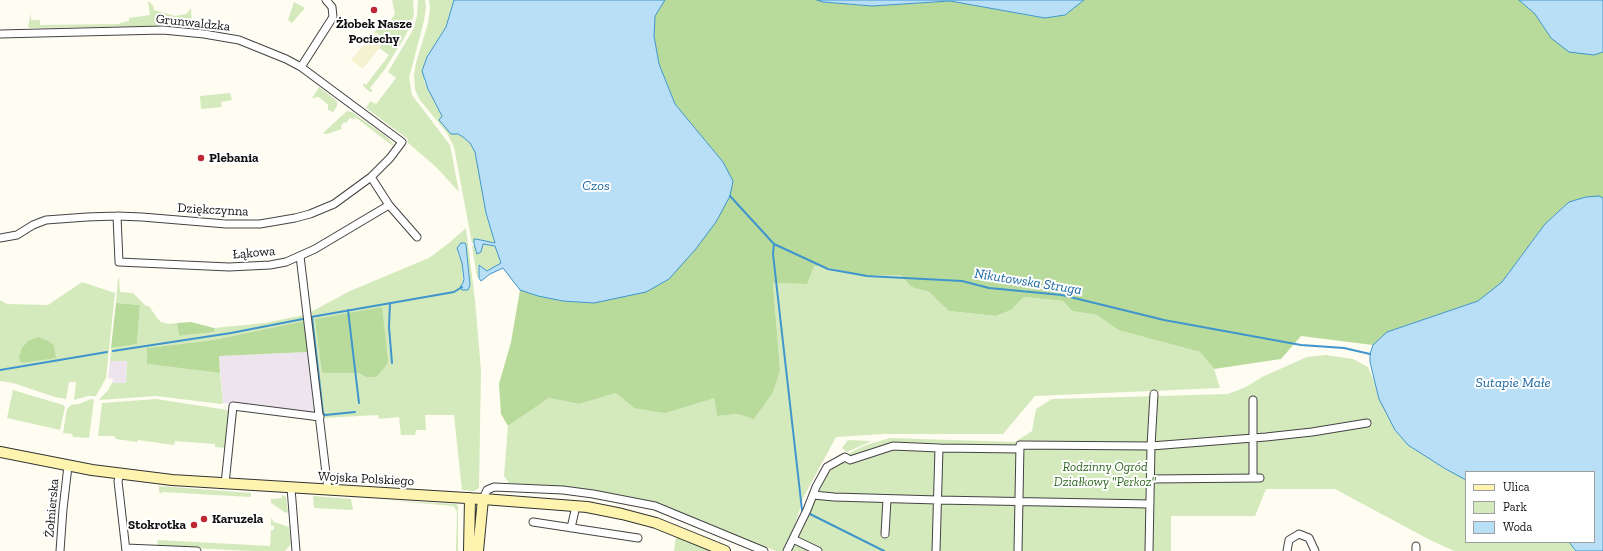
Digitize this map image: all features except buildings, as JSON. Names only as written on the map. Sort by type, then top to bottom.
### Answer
[{"type":"street","points":[[301,67],[333,17],[332,7],[326,0]]},
{"type":"street","name":"Grunwaldzka","points":[[0,34],[163,30],[204,34],[239,40],[286,59],[301,67],[402,142]]},
{"type":"street","name":"Dziękczynna","points":[[0,238],[17,235],[33,225],[46,220],[117,216],[226,224],[260,224],[310,214],[334,204],[371,177],[390,158],[402,142]]},
{"type":"street","points":[[371,177],[389,205],[417,237]]},
{"type":"street","name":"Łąkowa","points":[[117,216],[119,262],[229,267],[270,265],[286,262],[347,231],[389,205]]},
{"type":"street","points":[[300,256],[328,490]]},
{"type":"street","points":[[1149,551],[1154,394]]},
{"type":"street","points":[[1151,479],[1257,478],[1252,438],[1252,400]]},
{"type":"street","points":[[225,484],[233,406],[320,417]]},
{"type":"street","points":[[1018,551],[1020,445],[1152,446],[1312,432],[1367,423]]},
{"type":"street","points":[[787,551],[827,467],[845,457],[850,460],[893,446],[1020,449]]},
{"type":"street","points":[[936,551],[939,448]]},
{"type":"street","name":"Wojska Polskiego","points":[[0,452],[68,466],[120,474],[225,484],[470,498],[576,506],[622,514],[656,523],[725,551]]},
{"type":"street","name":"Żołnierska","points":[[60,551],[68,466]]},
{"type":"street","points":[[120,474],[118,481],[126,550],[197,551]]},
{"type":"street","points":[[478,551],[483,499],[487,490],[494,487],[563,490],[655,506],[764,551]]},
{"type":"street","points":[[290,488],[296,551]]},
{"type":"street","points":[[813,495],[887,499],[1150,504]]},
{"type":"street","points":[[469,551],[470,498]]},
{"type":"street","points":[[885,534],[887,499]]},
{"type":"street","points":[[571,528],[576,506]]},
{"type":"street","points":[[533,522],[638,538]]},
{"type":"street","points":[[1287,551],[1289,540],[1299,534],[1309,538],[1315,551]]},
{"type":"street","points":[[793,539],[818,551]]},
{"type":"shaded area","points":[[375,31],[385,40],[363,69],[351,60]]},
{"type":"shaded area","points":[[308,352],[317,412],[312,414],[223,403],[219,356]]},
{"type":"shaded area","points":[[110,361],[127,361],[126,383],[112,383],[113,379],[108,378]]},
{"type":"green space","points":[[392,0],[413,0],[414,15],[403,40],[385,69],[370,88],[373,91],[370,92],[363,86],[364,83],[366,85],[389,55],[379,48],[385,40],[375,31],[382,21],[388,24],[395,14]]},
{"type":"green space","points":[[418,0],[425,0],[426,7],[424,21],[409,78],[412,95],[450,145],[459,192],[436,167],[407,142],[408,139],[366,108],[370,101],[376,104],[396,78],[388,72],[414,28]]},
{"type":"green space","points":[[429,0],[454,0],[446,27],[424,64],[424,81],[442,116],[439,120],[454,133],[463,137],[470,143],[475,152],[486,213],[495,243],[474,241],[474,243],[472,243],[454,147],[447,133],[419,99],[415,89],[414,75],[428,23],[430,10]]},
{"type":"green space","points":[[665,0],[817,0],[823,2],[872,6],[950,1],[1045,18],[1065,15],[1084,0],[1519,0],[1535,14],[1551,38],[1594,55],[1603,52],[1603,198],[1586,197],[1569,202],[1545,224],[1502,282],[1478,301],[1387,332],[1373,345],[1301,336],[1281,359],[1214,369],[1200,352],[1118,330],[1097,315],[1072,311],[1063,301],[1024,297],[1011,310],[996,316],[949,311],[929,292],[911,287],[901,275],[861,275],[827,267],[814,266],[807,284],[773,283],[780,370],[773,392],[754,419],[738,414],[717,416],[714,398],[665,413],[634,408],[616,393],[579,404],[549,398],[508,426],[501,414],[499,384],[511,342],[520,290],[538,296],[563,301],[594,303],[733,181],[723,162],[675,104],[659,64],[654,36],[655,16]]},
{"type":"green space","points":[[148,1],[153,5],[154,10],[175,16],[186,14],[191,8],[192,28],[156,26],[30,28],[28,26],[31,13],[31,20],[40,20],[40,25],[120,24],[129,21],[129,18],[150,15]]},
{"type":"green space","points":[[294,2],[305,8],[292,23],[288,20]]},
{"type":"green space","points":[[319,87],[337,101],[337,106],[333,112],[328,110],[328,105],[319,97],[312,98]]},
{"type":"green space","points":[[230,93],[232,100],[221,102],[222,107],[201,109],[200,96]]},
{"type":"green space","points":[[347,111],[352,112],[387,137],[393,146],[355,117],[354,119],[350,118],[346,123],[344,122],[341,126],[342,129],[327,134],[323,133]]},
{"type":"green space","points":[[466,228],[475,300],[481,371],[479,488],[474,491],[462,490],[454,415],[425,415],[426,430],[416,430],[415,435],[401,435],[399,417],[379,419],[378,415],[323,418],[309,313],[350,291],[429,258]],"holes":[[[466,245],[470,285],[468,290],[463,283],[462,263],[457,251]]]},
{"type":"green space","points":[[483,244],[496,246],[501,264],[487,271],[480,265],[478,267],[479,276],[477,277],[472,246],[475,245],[476,252],[482,250]]},
{"type":"green space","points":[[813,266],[827,267],[865,275],[901,275],[911,287],[929,292],[949,311],[996,316],[1011,310],[1024,297],[1063,301],[1072,311],[1097,315],[1118,330],[1200,352],[1214,369],[1220,388],[1035,396],[1003,434],[884,434],[836,437],[803,498],[795,525],[782,551],[776,551],[654,504],[565,487],[509,483],[504,476],[508,426],[549,398],[579,404],[616,393],[634,408],[714,398],[717,416],[738,414],[780,370],[773,283],[807,284]]},
{"type":"green space","points":[[118,278],[120,292],[133,293],[146,306],[149,306],[161,322],[168,324],[177,323],[179,336],[214,332],[214,328],[265,323],[304,315],[304,321],[213,340],[147,348],[148,364],[220,373],[223,403],[221,404],[156,396],[99,400],[112,383],[126,383],[127,361],[110,361],[111,348],[137,344],[140,305],[116,303]]},
{"type":"green space","points":[[82,282],[115,293],[106,378],[96,396],[88,396],[74,400],[76,382],[69,382],[66,399],[55,397],[13,383],[0,381],[0,300],[7,304],[48,305]]},
{"type":"green space","points":[[116,303],[140,305],[137,344],[111,348]]},
{"type":"green space","points":[[382,307],[388,361],[376,377],[367,377],[359,373],[322,372],[315,319]]},
{"type":"green space","points":[[304,321],[308,352],[219,356],[220,373],[147,364],[147,348],[213,340]]},
{"type":"green space","points":[[191,322],[214,328],[214,332],[179,336],[177,323]]},
{"type":"green space","points":[[39,337],[50,342],[54,346],[56,358],[21,363],[19,357],[22,348],[28,341]]},
{"type":"green space","name":"Rodzinny Ogród Działkowy \"Perkoz\"","points":[[1326,355],[1353,359],[1368,367],[1395,430],[1408,445],[1465,479],[1465,543],[1570,543],[1575,551],[1454,551],[1430,540],[1335,489],[1266,489],[1255,516],[1171,516],[1171,551],[789,551],[835,460],[866,445],[890,438],[1015,442],[1032,431],[1036,409],[1052,399],[1228,394],[1246,387],[1262,377],[1307,357]]},
{"type":"green space","points":[[13,390],[63,405],[65,407],[60,430],[7,418]]},
{"type":"green space","points":[[91,399],[94,400],[89,438],[73,437],[72,434],[63,433],[67,409],[71,405],[79,404]]},
{"type":"green space","points":[[156,399],[228,410],[230,413],[226,448],[215,447],[215,444],[175,441],[174,445],[138,440],[137,442],[116,439],[114,436],[98,436],[102,403]]},
{"type":"green space","points":[[848,440],[872,441],[847,452],[842,448]]},
{"type":"green space","points":[[159,486],[251,493],[251,497],[162,492],[162,494],[159,492]]},
{"type":"green space","points":[[282,495],[286,497],[288,512],[286,513],[271,503],[271,499],[282,498]]},
{"type":"green space","points":[[313,496],[351,499],[353,510],[314,508]]},
{"type":"green space","points":[[385,500],[456,504],[458,506],[458,551],[456,551],[457,511],[453,506]]},
{"type":"green space","points":[[271,518],[274,522],[289,527],[291,544],[285,551],[249,551],[157,546],[158,540],[270,546],[271,530],[274,530],[274,526],[271,526]]},
{"type":"green space","points":[[676,537],[709,551],[674,551]]},
{"type":"water","name":"Czos","points":[[454,0],[665,0],[655,16],[654,36],[659,64],[675,104],[723,162],[733,181],[730,196],[716,222],[695,250],[669,279],[646,292],[594,303],[563,301],[538,296],[520,290],[503,268],[490,274],[481,281],[479,278],[479,265],[487,271],[501,263],[495,246],[483,244],[481,252],[477,254],[474,244],[474,239],[495,243],[486,213],[475,152],[470,143],[458,134],[451,134],[439,120],[442,116],[428,89],[422,71],[427,57],[446,27]]},
{"type":"water","points":[[817,0],[1084,0],[1065,15],[1045,18],[950,1],[872,6],[823,2]]},
{"type":"water","points":[[1519,0],[1603,0],[1603,52],[1594,55],[1569,52],[1551,38],[1535,14]]},
{"type":"water","name":"Sutapie Małe","points":[[1599,196],[1603,198],[1603,551],[1576,551],[1570,543],[1595,543],[1595,471],[1465,471],[1465,479],[1408,445],[1395,430],[1379,399],[1370,362],[1370,354],[1373,345],[1387,332],[1478,301],[1502,282],[1545,224],[1569,202],[1586,197]]},
{"type":"water","points":[[461,243],[465,243],[466,245],[470,285],[468,290],[462,290],[460,287],[464,279],[462,263],[457,248]]},
{"type":"waterway","name":"Nikutowska Struga","points":[[730,196],[774,244],[828,269],[867,276],[962,281],[989,288],[1062,295],[1164,320],[1301,345],[1344,348],[1370,354]]},
{"type":"waterway","points":[[774,244],[773,254],[802,510],[884,551]]},
{"type":"waterway","points":[[311,317],[454,292],[462,287]]},
{"type":"waterway","points":[[390,303],[389,327],[392,363]]},
{"type":"waterway","points":[[348,310],[359,403]]},
{"type":"waterway","points":[[312,317],[323,413],[325,415],[355,412]]},
{"type":"waterway","points":[[113,351],[231,333],[303,319]]},
{"type":"waterway","points":[[0,370],[107,352]]},
{"type":"place","name":"Żłobek Nasze Pociechy","points":[[374,10]]},
{"type":"place","name":"Plebania","points":[[201,158]]},
{"type":"place","name":"Karuzela","points":[[204,519]]},
{"type":"place","name":"Stokrotka","points":[[194,525]]}]
